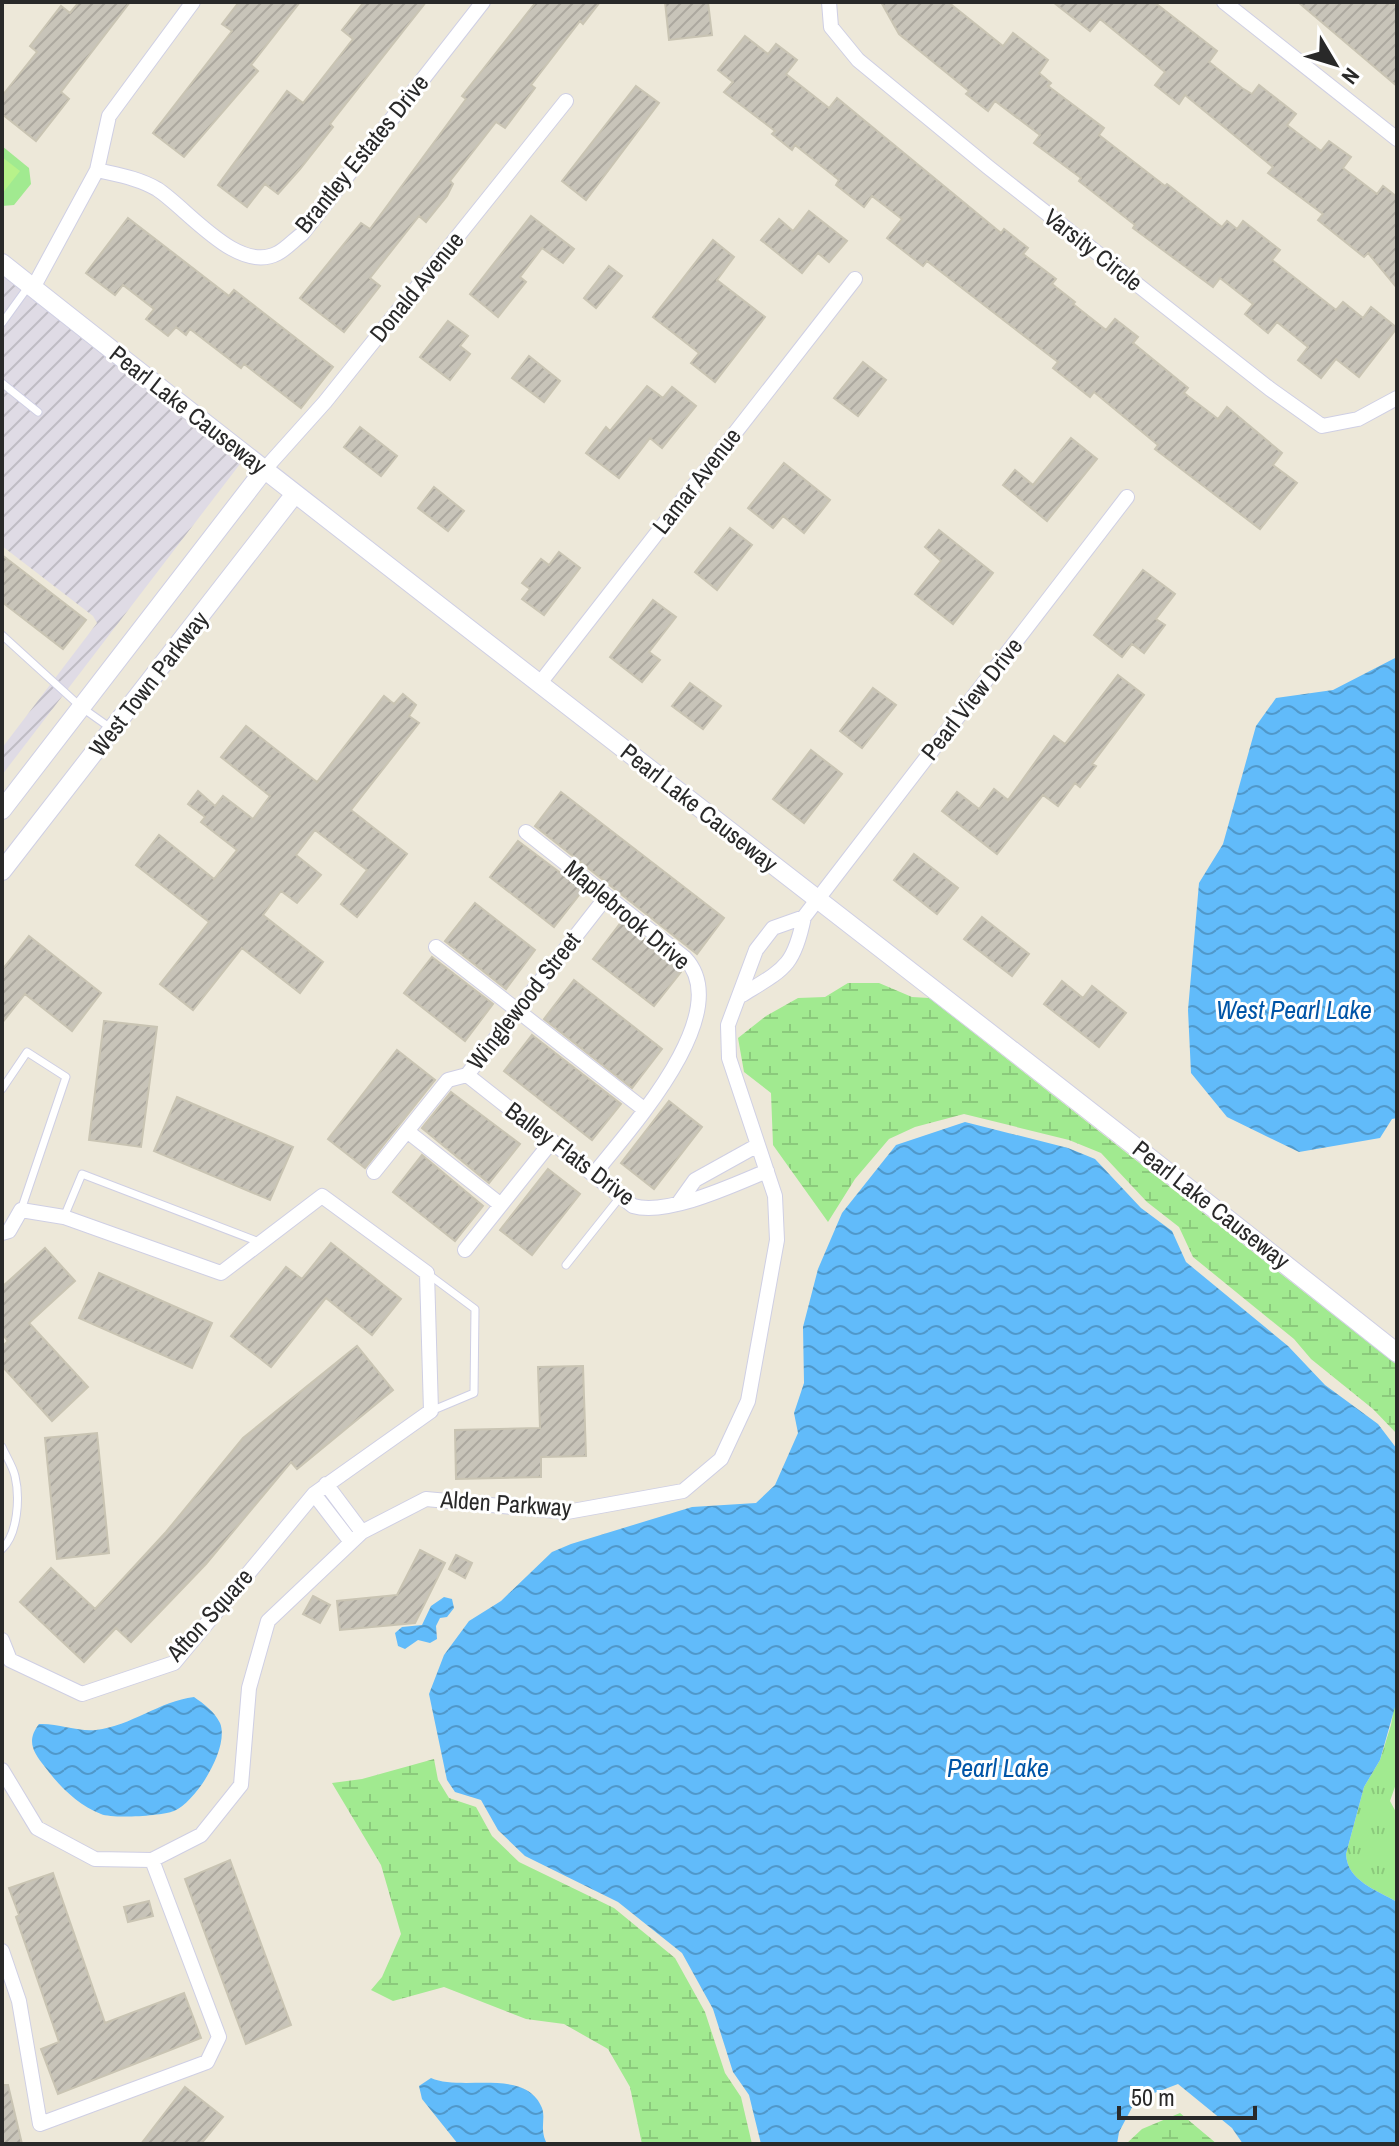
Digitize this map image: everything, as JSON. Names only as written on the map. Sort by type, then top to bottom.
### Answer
[{"type":"street","points":[[32,287],[97,170],[109,116],[193,2]]},
{"type":"street","name":"Brantley Estates Drive","points":[[97,170],[140,180],[158,190],[238,254],[258,258],[276,254],[302,234],[483,2]]},
{"type":"street","name":"Varsity Circle","points":[[829,2],[831,27],[858,60],[1000,177],[1322,426],[1358,419],[1397,398]]},
{"type":"street","points":[[1224,2],[1397,139]]},
{"type":"street","name":"Donald Avenue","points":[[264,470],[325,402],[566,101]]},
{"type":"street","name":"Pearl Lake Causeway","points":[[2,263],[294,495],[1151,1157],[1397,1353]]},
{"type":"street","name":"Lamar Avenue","points":[[540,683],[855,279]]},
{"type":"street","name":"West Town Parkway","points":[[2,810],[264,470]]},
{"type":"street","name":"West Town Parkway","points":[[2,871],[294,495]]},
{"type":"street","name":"Pearl View Drive","points":[[816,901],[1127,497]]},
{"type":"street","name":"Maplebrook Drive","points":[[526,832],[685,958],[698,980],[698,998],[681,1059],[594,1174]]},
{"type":"street","name":"Winglewood Street","points":[[374,1172],[448,1080],[467,1075],[607,896]]},
{"type":"street","name":"Alden Parkway","points":[[742,995],[781,971],[797,951],[804,917],[816,901]]},
{"type":"street","name":"Alden Parkway","points":[[2,1770],[37,1828],[95,1859],[152,1860],[201,1835],[241,1785],[249,1688],[268,1621],[356,1537],[426,1499],[567,1512],[683,1491],[721,1459],[748,1401],[777,1240],[775,1196],[729,1058],[728,1025],[742,995],[756,950],[773,928],[804,917]]},
{"type":"street","points":[[436,947],[645,1110]]},
{"type":"street","name":"Balley Flats Drive","points":[[467,1075],[621,1196],[646,1210],[708,1196],[767,1171]]},
{"type":"street","points":[[407,1131],[501,1205]]},
{"type":"street","points":[[465,1250],[552,1141]]},
{"type":"street","points":[[680,1201],[695,1180],[758,1145]]},
{"type":"street","name":"Afton Square","points":[[21,1210],[64,1217],[221,1273],[322,1196],[427,1273]]},
{"type":"street","points":[[2,1233],[9,1231],[21,1210]]},
{"type":"street","points":[[427,1273],[431,1411]]},
{"type":"street","name":"Afton Square","points":[[2,1640],[10,1660],[82,1694],[174,1663],[320,1489],[431,1411]]},
{"type":"street","points":[[320,1489],[356,1537]]},
{"type":"street","points":[[2,1951],[19,2001],[40,2124],[207,2062],[219,2037],[152,1860]]},
{"type":"lane","points":[[2,323],[32,287]]},
{"type":"lane","points":[[2,383],[38,412]]},
{"type":"lane","points":[[2,635],[81,707],[113,731]]},
{"type":"lane","points":[[2,1089],[27,1052],[66,1077],[21,1210]]},
{"type":"lane","points":[[64,1217],[82,1174],[261,1243]]},
{"type":"lane","points":[[566,1265],[621,1196]]},
{"type":"lane","name":"Afton Square","points":[[427,1273],[475,1309],[474,1393],[431,1411]]},
{"type":"lane","points":[[2,1447],[16,1477],[15,1524],[10,1540],[2,1549]]},
{"type":"shaded area","points":[[2,275],[240,464],[2,775],[2,748],[97,623],[93,616],[2,546]]},
{"type":"green space","points":[[2,146],[29,168],[31,184],[14,205],[2,206]]},
{"type":"green space","points":[[2,157],[20,171],[2,194]]},
{"type":"green space","points":[[848,983],[879,983],[912,997],[929,998],[1397,1365],[1397,1434],[1373,1409],[1311,1359],[1294,1339],[1193,1257],[1179,1227],[1147,1202],[1101,1153],[1069,1140],[964,1114],[915,1127],[889,1139],[855,1179],[828,1222],[773,1145],[771,1093],[744,1072],[738,1038],[766,1016],[798,998],[825,997]]},
{"type":"green space","points":[[1397,1644],[1397,1781],[1390,1801],[1397,1814],[1397,1902],[1357,1878],[1346,1854],[1364,1787],[1380,1760],[1391,1725],[1396,1696]]},
{"type":"green space","points":[[434,1759],[438,1780],[449,1798],[476,1807],[492,1836],[519,1862],[614,1908],[675,1958],[705,2012],[725,2073],[741,2097],[752,2144],[642,2144],[630,2087],[608,2049],[564,2024],[526,2019],[444,1987],[393,2001],[371,1990],[382,1977],[401,1934],[381,1865],[332,1783],[362,1779]]},
{"type":"green space","points":[[1180,2113],[1217,2144],[1126,2144],[1142,2129]]},
{"type":"water","name":"West Pearl Lake","points":[[1397,657],[1397,1118],[1392,1119],[1380,1138],[1299,1152],[1227,1117],[1191,1073],[1188,1010],[1199,883],[1223,844],[1256,726],[1276,698],[1333,690]]},
{"type":"water","name":"Pearl Lake","points":[[965,1122],[1068,1148],[1095,1159],[1141,1208],[1172,1231],[1186,1262],[1288,1346],[1325,1385],[1378,1424],[1397,1449],[1395,1707],[1380,1760],[1364,1787],[1346,1854],[1357,1878],[1397,1902],[1397,2144],[1243,2144],[1232,2128],[1178,2084],[1136,2100],[1119,2132],[1117,2144],[761,2144],[749,2095],[733,2072],[713,2009],[682,1953],[618,1902],[525,1856],[498,1830],[481,1800],[455,1792],[447,1780],[429,1694],[444,1655],[469,1621],[501,1601],[552,1552],[692,1507],[756,1503],[775,1485],[798,1433],[794,1413],[804,1383],[803,1327],[818,1269],[842,1213],[896,1145]]},
{"type":"water","points":[[444,1597],[452,1599],[454,1608],[447,1617],[440,1618],[436,1626],[437,1639],[430,1643],[418,1640],[405,1649],[398,1646],[395,1633],[402,1627],[422,1625],[431,1606]]},
{"type":"water","points":[[194,1697],[212,1711],[220,1723],[220,1745],[201,1785],[174,1811],[126,1817],[101,1814],[77,1800],[56,1781],[33,1746],[33,1736],[39,1724],[82,1730],[109,1728],[169,1703]]},
{"type":"water","points":[[431,2078],[444,2082],[508,2084],[522,2088],[534,2096],[542,2108],[543,2134],[547,2144],[458,2144],[422,2099],[419,2086]]},
{"type":"building","points":[[79,2],[130,2],[61,92],[69,99],[36,141],[2,114],[2,96],[37,52],[30,46],[61,6],[70,13]]},
{"type":"building","points":[[239,2],[300,2],[251,65],[258,71],[184,157],[153,133],[232,31],[222,24]]},
{"type":"building","points":[[364,2],[426,2],[330,124],[333,127],[300,169],[278,194],[265,184],[247,207],[218,185],[287,91],[303,103],[353,39],[342,30]]},
{"type":"building","points":[[536,2],[600,2],[583,24],[580,21],[531,85],[535,88],[505,128],[496,122],[450,181],[453,184],[447,196],[426,222],[419,216],[370,278],[380,286],[344,332],[300,298],[361,223],[370,229],[466,99],[462,96]]},
{"type":"building","points":[[665,2],[708,2],[712,35],[669,40]]},
{"type":"building","points":[[881,2],[948,2],[1003,46],[1013,33],[1048,60],[1039,73],[1051,83],[1048,86],[1104,128],[1099,135],[1165,186],[1167,184],[1222,227],[1227,221],[1237,229],[1243,221],[1280,250],[1272,260],[1336,310],[1343,302],[1363,318],[1371,307],[1397,328],[1359,377],[1336,359],[1321,378],[1298,360],[1308,347],[1277,322],[1268,333],[1245,314],[1253,304],[1220,278],[1213,287],[1133,228],[1135,225],[1079,181],[1081,178],[1034,143],[1040,135],[995,101],[988,111],[966,94],[969,91],[899,34]]},
{"type":"building","points":[[1053,2],[1154,2],[1217,51],[1209,62],[1252,94],[1259,85],[1296,114],[1287,125],[1321,151],[1329,141],[1351,157],[1343,168],[1377,194],[1383,186],[1397,197],[1397,288],[1368,253],[1364,257],[1318,220],[1323,214],[1268,173],[1273,167],[1185,95],[1179,104],[1155,85],[1165,72],[1100,19],[1090,31]]},
{"type":"building","points":[[1298,2],[1390,2],[1397,8],[1397,86]]},
{"type":"building","points":[[745,36],[768,54],[776,44],[797,60],[786,74],[829,108],[837,98],[1001,233],[1004,229],[1028,248],[1023,254],[1056,279],[1052,284],[1075,302],[1073,304],[1106,330],[1115,319],[1138,337],[1133,343],[1188,388],[1184,393],[1218,419],[1227,407],[1282,453],[1273,465],[1297,483],[1260,529],[1155,449],[1158,445],[1094,392],[1090,397],[1053,368],[1058,362],[927,261],[923,266],[887,238],[902,219],[872,196],[864,207],[836,185],[839,180],[795,145],[792,150],[772,134],[775,131],[724,92],[733,82],[718,70]]},
{"type":"building","points":[[636,86],[659,103],[586,200],[562,181]]},
{"type":"building","points":[[809,211],[847,241],[829,262],[818,253],[802,273],[761,240],[779,219],[793,231]]},
{"type":"building","points":[[531,216],[574,249],[563,263],[542,248],[520,277],[526,282],[498,317],[470,294]]},
{"type":"building","points":[[128,218],[229,296],[234,290],[333,367],[301,408],[244,364],[241,368],[190,329],[186,335],[176,327],[168,336],[146,319],[154,309],[123,285],[115,295],[86,273]]},
{"type":"building","points":[[713,240],[734,257],[717,280],[765,317],[715,382],[691,363],[699,353],[653,317]]},
{"type":"building","points":[[609,266],[622,276],[596,308],[584,298]]},
{"type":"building","points":[[448,321],[468,336],[460,346],[470,354],[450,380],[420,357]]},
{"type":"building","points":[[529,356],[560,381],[544,402],[512,378]]},
{"type":"building","points":[[863,362],[886,380],[858,416],[834,398]]},
{"type":"building","points":[[647,386],[663,398],[672,387],[696,406],[662,448],[650,438],[619,478],[586,453],[606,427],[610,431]]},
{"type":"building","points":[[360,427],[397,456],[381,476],[344,447]]},
{"type":"building","points":[[1071,438],[1097,459],[1047,521],[1003,485],[1015,470],[1033,485]]},
{"type":"building","points":[[784,463],[830,500],[804,533],[783,516],[773,528],[748,508]]},
{"type":"building","points":[[434,487],[464,511],[448,531],[418,508]]},
{"type":"building","points":[[730,528],[752,545],[717,590],[695,572]]},
{"type":"building","points":[[939,530],[993,573],[953,624],[915,594],[941,561],[925,547]]},
{"type":"building","points":[[559,552],[580,568],[544,615],[522,599],[530,589],[522,583],[541,559],[549,565]]},
{"type":"building","points":[[2,555],[86,620],[63,649],[2,602]]},
{"type":"building","points":[[1143,570],[1175,594],[1156,619],[1165,625],[1144,653],[1132,644],[1122,657],[1094,635]]},
{"type":"building","points":[[653,600],[676,617],[649,652],[660,660],[642,682],[610,657]]},
{"type":"building","points":[[1118,675],[1144,695],[1092,764],[1096,766],[1080,787],[1075,783],[1058,806],[1043,795],[997,854],[942,811],[957,792],[979,809],[994,789],[1008,800],[1054,736],[1065,744]]},
{"type":"building","points":[[690,683],[721,706],[703,729],[672,706]]},
{"type":"building","points":[[873,688],[896,705],[862,748],[840,731]]},
{"type":"building","points":[[403,694],[416,705],[409,716],[419,723],[351,810],[407,854],[357,917],[341,904],[367,870],[315,830],[296,855],[321,875],[297,903],[281,891],[263,915],[323,962],[300,993],[242,948],[193,1010],[160,984],[209,922],[136,865],[159,835],[214,879],[237,850],[201,822],[205,817],[188,804],[198,791],[215,806],[223,796],[253,819],[270,796],[221,757],[246,726],[317,782],[384,696],[394,704]]},
{"type":"building","points":[[811,750],[842,774],[804,823],[773,799]]},
{"type":"building","points":[[561,792],[724,918],[697,954],[535,826]]},
{"type":"building","points":[[518,841],[583,890],[554,927],[490,877]]},
{"type":"building","points":[[914,854],[958,888],[937,914],[894,880]]},
{"type":"building","points":[[475,903],[535,950],[506,989],[445,941]]},
{"type":"building","points":[[982,917],[1029,954],[1012,976],[964,939]]},
{"type":"building","points":[[622,921],[677,965],[681,972],[654,1006],[593,959]]},
{"type":"building","points":[[29,936],[101,993],[72,1031],[25,994],[2,1023],[2,970]]},
{"type":"building","points":[[432,957],[493,1004],[465,1041],[404,993]]},
{"type":"building","points":[[574,980],[662,1049],[632,1088],[544,1019]]},
{"type":"building","points":[[1062,981],[1083,998],[1092,986],[1126,1013],[1099,1047],[1044,1004]]},
{"type":"building","points":[[104,1021],[157,1027],[141,1147],[89,1140]]},
{"type":"building","points":[[532,1035],[621,1104],[592,1140],[504,1071]]},
{"type":"building","points":[[397,1050],[435,1080],[365,1168],[328,1139]]},
{"type":"building","points":[[451,1092],[520,1144],[489,1183],[422,1128]]},
{"type":"building","points":[[177,1097],[293,1147],[270,1200],[154,1151]]},
{"type":"building","points":[[669,1101],[702,1127],[654,1189],[621,1163]]},
{"type":"building","points":[[422,1155],[483,1206],[455,1241],[393,1192]]},
{"type":"building","points":[[548,1169],[580,1194],[532,1255],[500,1230]]},
{"type":"building","points":[[331,1243],[401,1299],[372,1335],[326,1298],[271,1367],[231,1336],[286,1267],[302,1279]]},
{"type":"building","points":[[45,1248],[75,1281],[29,1323],[88,1387],[52,1421],[2,1366],[2,1347],[8,1341],[2,1334],[2,1287]]},
{"type":"building","points":[[99,1273],[212,1323],[192,1368],[79,1318]]},
{"type":"building","points":[[357,1346],[393,1390],[297,1469],[291,1462],[206,1564],[131,1642],[116,1628],[84,1662],[20,1602],[51,1568],[95,1609],[166,1532],[243,1438]]},
{"type":"building","points":[[583,1366],[586,1456],[541,1457],[541,1477],[456,1479],[455,1430],[540,1428],[538,1367]]},
{"type":"building","points":[[97,1433],[109,1553],[57,1559],[45,1438]]},
{"type":"building","points":[[420,1550],[445,1563],[415,1623],[340,1630],[337,1601],[397,1595]]},
{"type":"building","points":[[456,1555],[472,1563],[465,1578],[449,1569]]},
{"type":"building","points":[[313,1596],[330,1605],[320,1623],[303,1614]]},
{"type":"building","points":[[230,1860],[291,2025],[246,2044],[185,1879]]},
{"type":"building","points":[[53,1873],[105,2023],[184,1993],[201,2038],[58,2094],[41,2049],[59,2042],[9,1888]]},
{"type":"building","points":[[149,1901],[153,1916],[128,1922],[124,1907]]},
{"type":"building","points":[[2,2085],[8,2085],[22,2144],[2,2144]]},
{"type":"building","points":[[185,2087],[223,2117],[201,2144],[141,2144]]}]
